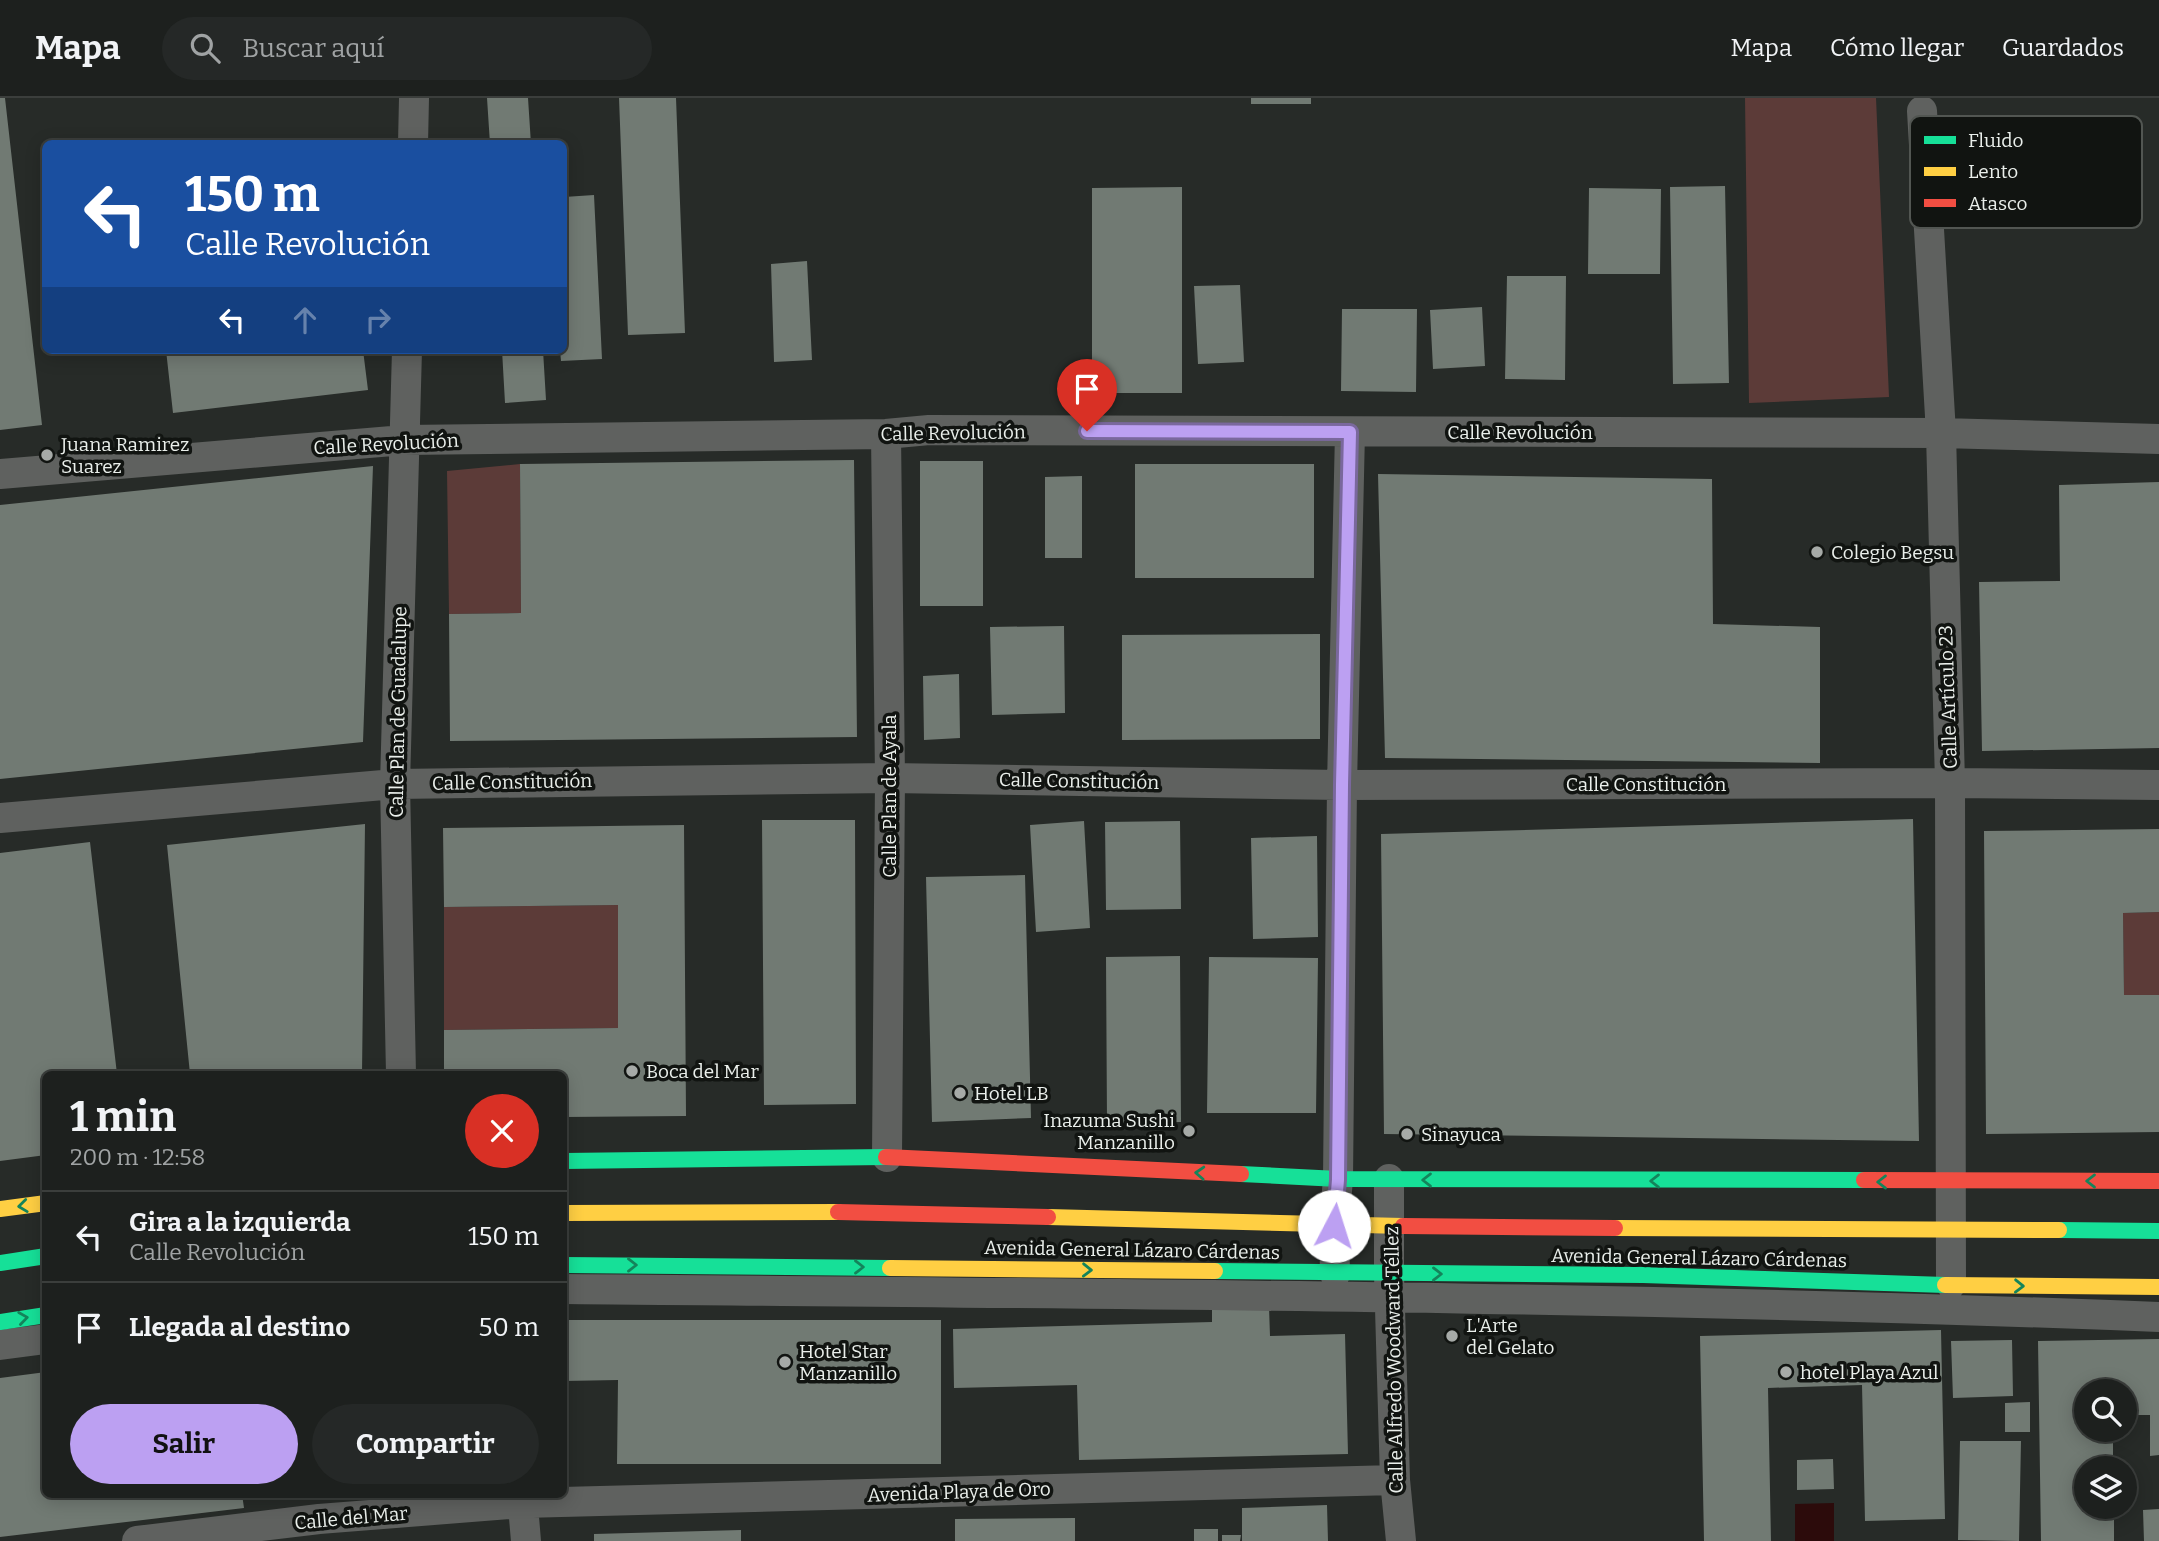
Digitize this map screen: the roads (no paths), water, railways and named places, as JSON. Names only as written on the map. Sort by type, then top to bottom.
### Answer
[{"type":"street","points":[[413,140],[414,98]]},
{"type":"street","name":"Calle Artículo 23","points":[[1922,111],[1922,116]]},
{"type":"street","name":"Calle Artículo 23","points":[[1929,228],[1941,433],[1950,783],[1951,1284]]},
{"type":"street","name":"Calle Plan de Guadalupe","points":[[401,1071],[395,783],[407,354]]},
{"type":"street","name":"Calle Revolución","points":[[0,474],[404,440],[886,434],[929,430],[1941,433],[2159,439]]},
{"type":"street","points":[[1335,1274],[1350,432]]},
{"type":"street","name":"Calle Plan de Ayala","points":[[886,434],[890,778],[887,1157]]},
{"type":"street","name":"Calle Constitución","points":[[0,818],[395,783],[890,778],[1342,785],[2159,785]]},
{"type":"street","points":[[567,1161],[887,1157],[1338,1180],[2159,1181]]},
{"type":"street","name":"Calle Alfredo Woodward Téllez","points":[[1389,1179],[1389,1285],[1395,1480],[1401,1541]]},
{"type":"street","points":[[0,1209],[42,1204]]},
{"type":"street","name":"Avenida General Lázaro Cárdenas","points":[[567,1213],[872,1212],[1334,1226],[2159,1231]]},
{"type":"street","points":[[0,1263],[42,1257]]},
{"type":"street","name":"Avenida General Lázaro Cárdenas","points":[[567,1265],[1335,1274],[1389,1285],[1643,1275],[2159,1287]]},
{"type":"street","points":[[567,1289],[1389,1285],[2159,1317]]},
{"type":"street","points":[[0,1322],[42,1316]]},
{"type":"street","points":[[0,1345],[42,1340]]},
{"type":"street","name":"Avenida Playa de Oro","points":[[523,1499],[1395,1480]]},
{"type":"street","points":[[523,1499],[526,1541]]},
{"type":"street","name":"Calle del Mar","points":[[137,1541],[523,1499]]},
{"type":"place","name":"Juana Ramirez Suarez","points":[[47,455]]},
{"type":"place","name":"Colegio Begsu","points":[[1817,552]]},
{"type":"place","name":"Boca del Mar","points":[[632,1071]]},
{"type":"place","name":"Hotel LB","points":[[960,1093]]},
{"type":"place","name":"Inazuma Sushi Manzanillo","points":[[1189,1131]]},
{"type":"place","name":"Sinayuca","points":[[1407,1134]]},
{"type":"place","name":"L'Arte del Gelato","points":[[1452,1336]]},
{"type":"place","name":"Hotel Star Manzanillo","points":[[785,1362]]},
{"type":"place","name":"hotel Playa Azul","points":[[1786,1372]]}]
